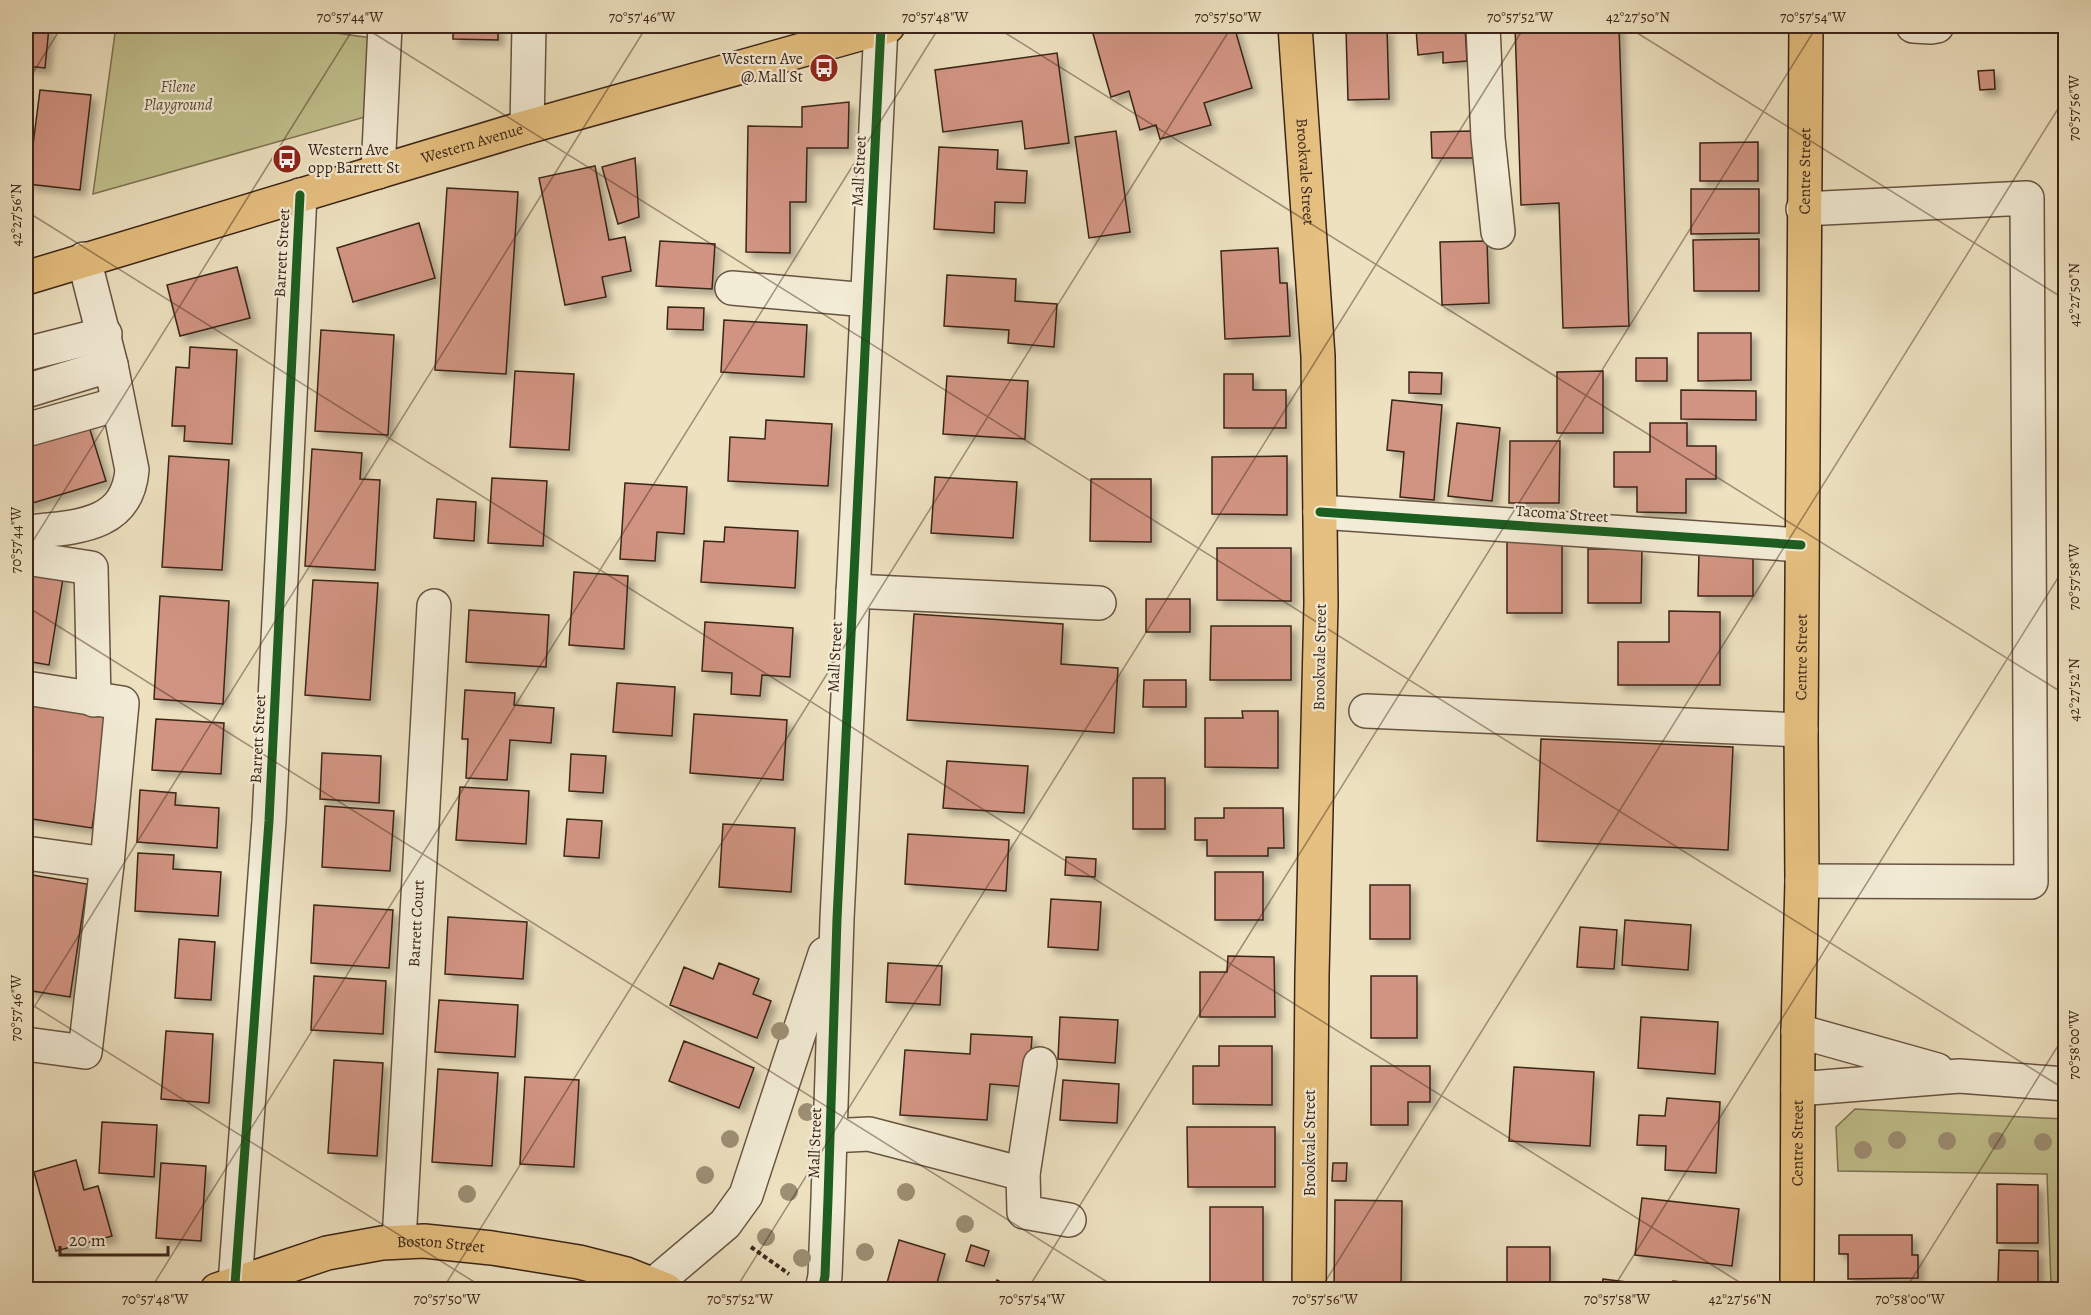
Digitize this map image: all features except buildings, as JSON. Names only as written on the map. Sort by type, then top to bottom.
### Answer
[{"type":"main road","name":"Western Avenue","points":[[26,278],[527,127],[883,26]]},
{"type":"main road","name":"Brookvale Street","points":[[1295,26],[1318,356],[1322,603],[1312,975],[1309,1290]]},
{"type":"main road","name":"Centre Street","points":[[1797,1290],[1798,1031],[1802,881],[1800,730],[1806,26]]},
{"type":"main road","name":"Boston Street","points":[[226,1287],[327,1253],[399,1241],[492,1248],[579,1262],[655,1288]]},
{"type":"street","points":[[378,172],[385,26]]},
{"type":"street","points":[[527,127],[529,26]]},
{"type":"street","name":"Mall Street","points":[[809,1284],[825,1276],[837,919],[867,300],[883,26]]},
{"type":"street","points":[[1483,26],[1488,138],[1498,232]]},
{"type":"street","points":[[1913,26],[1937,26]]},
{"type":"street","name":"Barrett Street","points":[[226,1287],[269,821],[300,195]]},
{"type":"street","points":[[1802,881],[2031,882],[2027,198],[1803,209]]},
{"type":"street","points":[[26,532],[80,526],[102,519],[120,505],[131,485],[132,470],[108,349],[84,259]]},
{"type":"street","points":[[732,288],[867,300]]},
{"type":"street","points":[[26,354],[108,349]]},
{"type":"street","points":[[26,391],[108,349]]},
{"type":"street","points":[[26,430],[118,404]]},
{"type":"street","name":"Tacoma Street","points":[[1320,512],[1802,546]]},
{"type":"street","points":[[26,558],[91,568],[94,700]]},
{"type":"street","points":[[853,591],[1099,603]]},
{"type":"street","name":"Barrett Court","points":[[399,1241],[434,606]]},
{"type":"street","points":[[26,688],[122,703],[107,864],[85,1053],[26,1044]]},
{"type":"street","points":[[1366,711],[1800,730]]},
{"type":"street","points":[[26,853],[107,864]]},
{"type":"street","name":"Mall Street","points":[[655,1288],[725,1224],[746,1195],[837,919]]},
{"type":"street","points":[[1798,1031],[1959,1076]]},
{"type":"street","points":[[1040,1064],[1023,1173],[1024,1212],[1068,1220]]},
{"type":"street","points":[[1798,1089],[1959,1076],[2066,1084]]},
{"type":"street","points":[[830,1136],[869,1134],[1023,1173]]},
{"type":"path","points":[[744,1243],[809,1284]]},
{"type":"green space","name":"Filene Playground","points":[[116,26],[285,26],[379,39],[372,115],[93,194]]},
{"type":"green space","points":[[1855,1109],[2065,1119],[2065,1289],[2054,1289],[2051,1284],[2047,1174],[1838,1171],[1836,1127]]},
{"type":"cycle path","points":[[822,1290],[825,1276],[837,919],[881,26]]},
{"type":"cycle path","points":[[235,1284],[269,821],[300,195]]},
{"type":"cycle path","points":[[1320,512],[1801,545]]},
{"type":"place","name":"Western Ave @ Mall St","points":[[824,68]]},
{"type":"place","name":"Western Ave opp Barrett St","points":[[287,159]]}]
